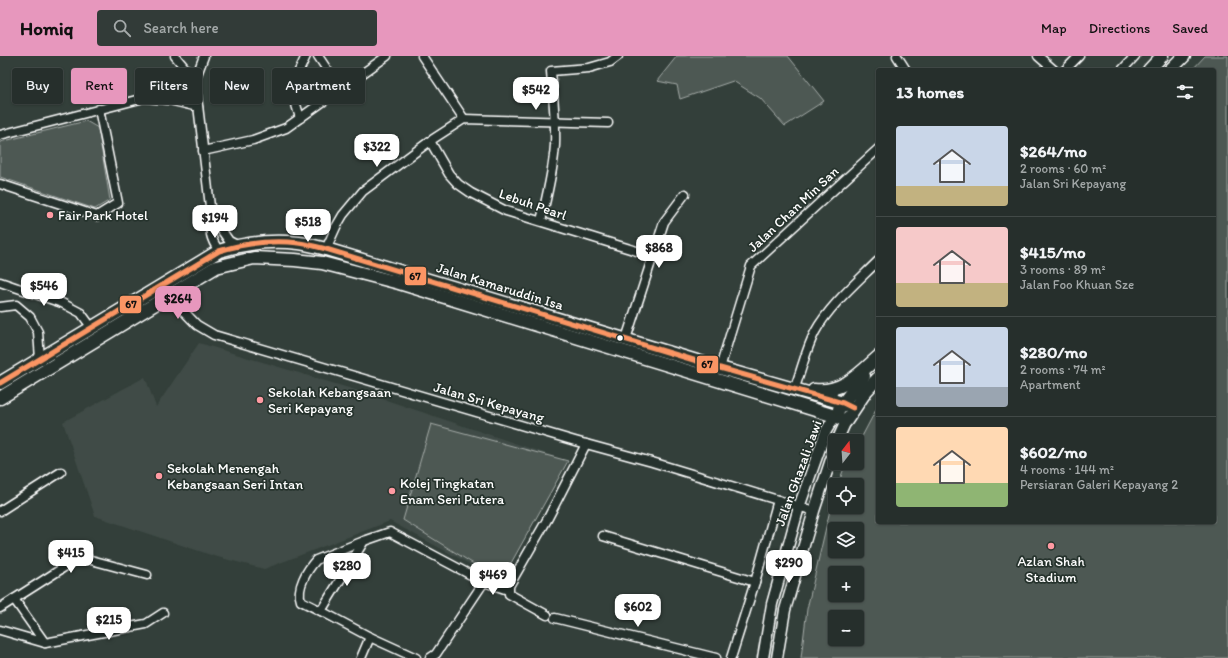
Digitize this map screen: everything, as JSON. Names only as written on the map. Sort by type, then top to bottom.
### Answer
[{"type":"main road","points":[[1151,68],[1162,56]]},
{"type":"main road","points":[[1172,68],[1184,56]]},
{"type":"main road","name":"Jalan Kamaruddin Isa","points":[[0,383],[219,251],[237,245],[263,242],[299,243],[326,249],[720,368],[842,403],[853,408]]},
{"type":"main road","points":[[295,260],[318,254],[326,249]]},
{"type":"main road","points":[[219,251],[229,255],[247,253],[254,258]]},
{"type":"main road","name":"Jalan Kamaruddin Isa","points":[[0,398],[216,267],[254,258],[322,263],[407,285],[841,418]]},
{"type":"main road","points":[[161,285],[168,295]]},
{"type":"main road","points":[[779,385],[831,390],[838,388],[852,380],[876,360]]},
{"type":"main road","name":"Jalan Ghazali Jawi","points":[[841,418],[842,403],[876,360]]},
{"type":"main road","name":"Jalan Ghazali Jawi","points":[[841,418],[853,408],[876,380]]},
{"type":"street","points":[[175,56],[185,68]]},
{"type":"street","points":[[200,68],[204,56]]},
{"type":"street","points":[[300,118],[291,88],[306,56]]},
{"type":"street","points":[[318,56],[326,68]]},
{"type":"street","points":[[365,71],[387,56]]},
{"type":"street","points":[[422,56],[464,120]]},
{"type":"street","points":[[541,221],[551,181],[555,144],[551,71],[589,68],[618,56]]},
{"type":"street","points":[[897,56],[905,68]]},
{"type":"street","points":[[1038,56],[1052,68]]},
{"type":"street","points":[[1067,68],[1079,56]]},
{"type":"street","points":[[1124,68],[1135,56]]},
{"type":"street","points":[[0,135],[144,98],[169,100],[198,108]]},
{"type":"street","points":[[198,104],[211,215],[210,226],[212,241],[219,251]]},
{"type":"street","points":[[203,151],[253,140],[286,128],[319,104]]},
{"type":"street","points":[[0,184],[97,216],[118,203],[99,109]]},
{"type":"street","points":[[326,249],[343,215],[363,191],[430,141],[464,120],[608,123]]},
{"type":"street","name":"Lebuh Pearl","points":[[430,141],[449,174],[458,184],[471,193],[506,211],[652,256]]},
{"type":"street","name":"Jalan Chan Min San","points":[[720,368],[751,266],[876,151]]},
{"type":"street","points":[[626,339],[664,222],[685,194]]},
{"type":"street","points":[[211,215],[229,241],[237,245]]},
{"type":"street","points":[[795,387],[815,332],[825,317],[876,264]]},
{"type":"street","points":[[0,282],[62,304],[81,314],[92,328]]},
{"type":"street","name":"Jalan Sri Kepayang","points":[[168,295],[197,325],[214,334],[814,511]]},
{"type":"street","points":[[0,307],[16,305],[30,317],[38,332],[40,359]]},
{"type":"street","points":[[838,434],[841,418]]},
{"type":"street","name":"Jalan Ghazali Jawi","points":[[763,657],[772,604],[799,506],[826,431],[841,418]]},
{"type":"street","points":[[508,590],[548,518],[586,444]]},
{"type":"street","points":[[778,656],[785,610],[828,468]]},
{"type":"street","points":[[0,511],[61,472]]},
{"type":"street","points":[[731,658],[755,582],[778,500]]},
{"type":"street","points":[[416,658],[370,637],[302,601],[299,595],[300,587],[311,564],[316,560],[390,532],[484,582],[508,590],[509,594],[547,615]]},
{"type":"street","points":[[603,536],[755,582]]},
{"type":"street","points":[[321,611],[364,541]]},
{"type":"street","points":[[0,608],[80,557],[147,575]]},
{"type":"street","points":[[430,658],[436,654],[484,582]]},
{"type":"street","points":[[14,600],[45,643]]},
{"type":"street","points":[[0,630],[45,643],[146,624],[163,613]]},
{"type":"street","points":[[556,618],[716,658]]},
{"type":"street","points":[[361,658],[370,637]]},
{"type":"shaded area","points":[[677,56],[788,56],[824,101],[785,126],[760,98],[733,81],[680,99],[677,85],[657,81]]},
{"type":"shaded area","points":[[1205,56],[1228,56],[1228,658],[801,658],[807,609],[829,514],[864,514],[864,478],[840,478],[843,470],[864,470],[863,434],[876,410],[876,524],[1216,524],[1216,68],[1194,68]]},
{"type":"shaded area","points":[[86,121],[98,128],[110,200],[95,209],[0,177],[0,142]]},
{"type":"shaded area","points":[[199,343],[362,392],[568,461],[501,581],[390,521],[264,569],[214,556],[95,516],[63,422],[145,377],[156,407]]},
{"type":"shaded area","points":[[431,424],[568,461],[501,581],[403,520]]},
{"type":"transit line","name":"67","points":[[0,383],[219,251],[259,243],[289,242],[326,249],[720,368],[843,403],[853,408]]},
{"type":"place","name":"Fair Park Hotel","points":[[50,215]]},
{"type":"place","name":"Sekolah Kebangsaan Seri Kepayang","points":[[260,400]]},
{"type":"place","name":"Sekolah Menengah Kebangsaan Seri Intan","points":[[159,476]]},
{"type":"place","name":"Kolej Tingkatan Enam Seri Putera","points":[[392,491]]},
{"type":"place","name":"Azlan Shah Stadium","points":[[1051,546]]}]
